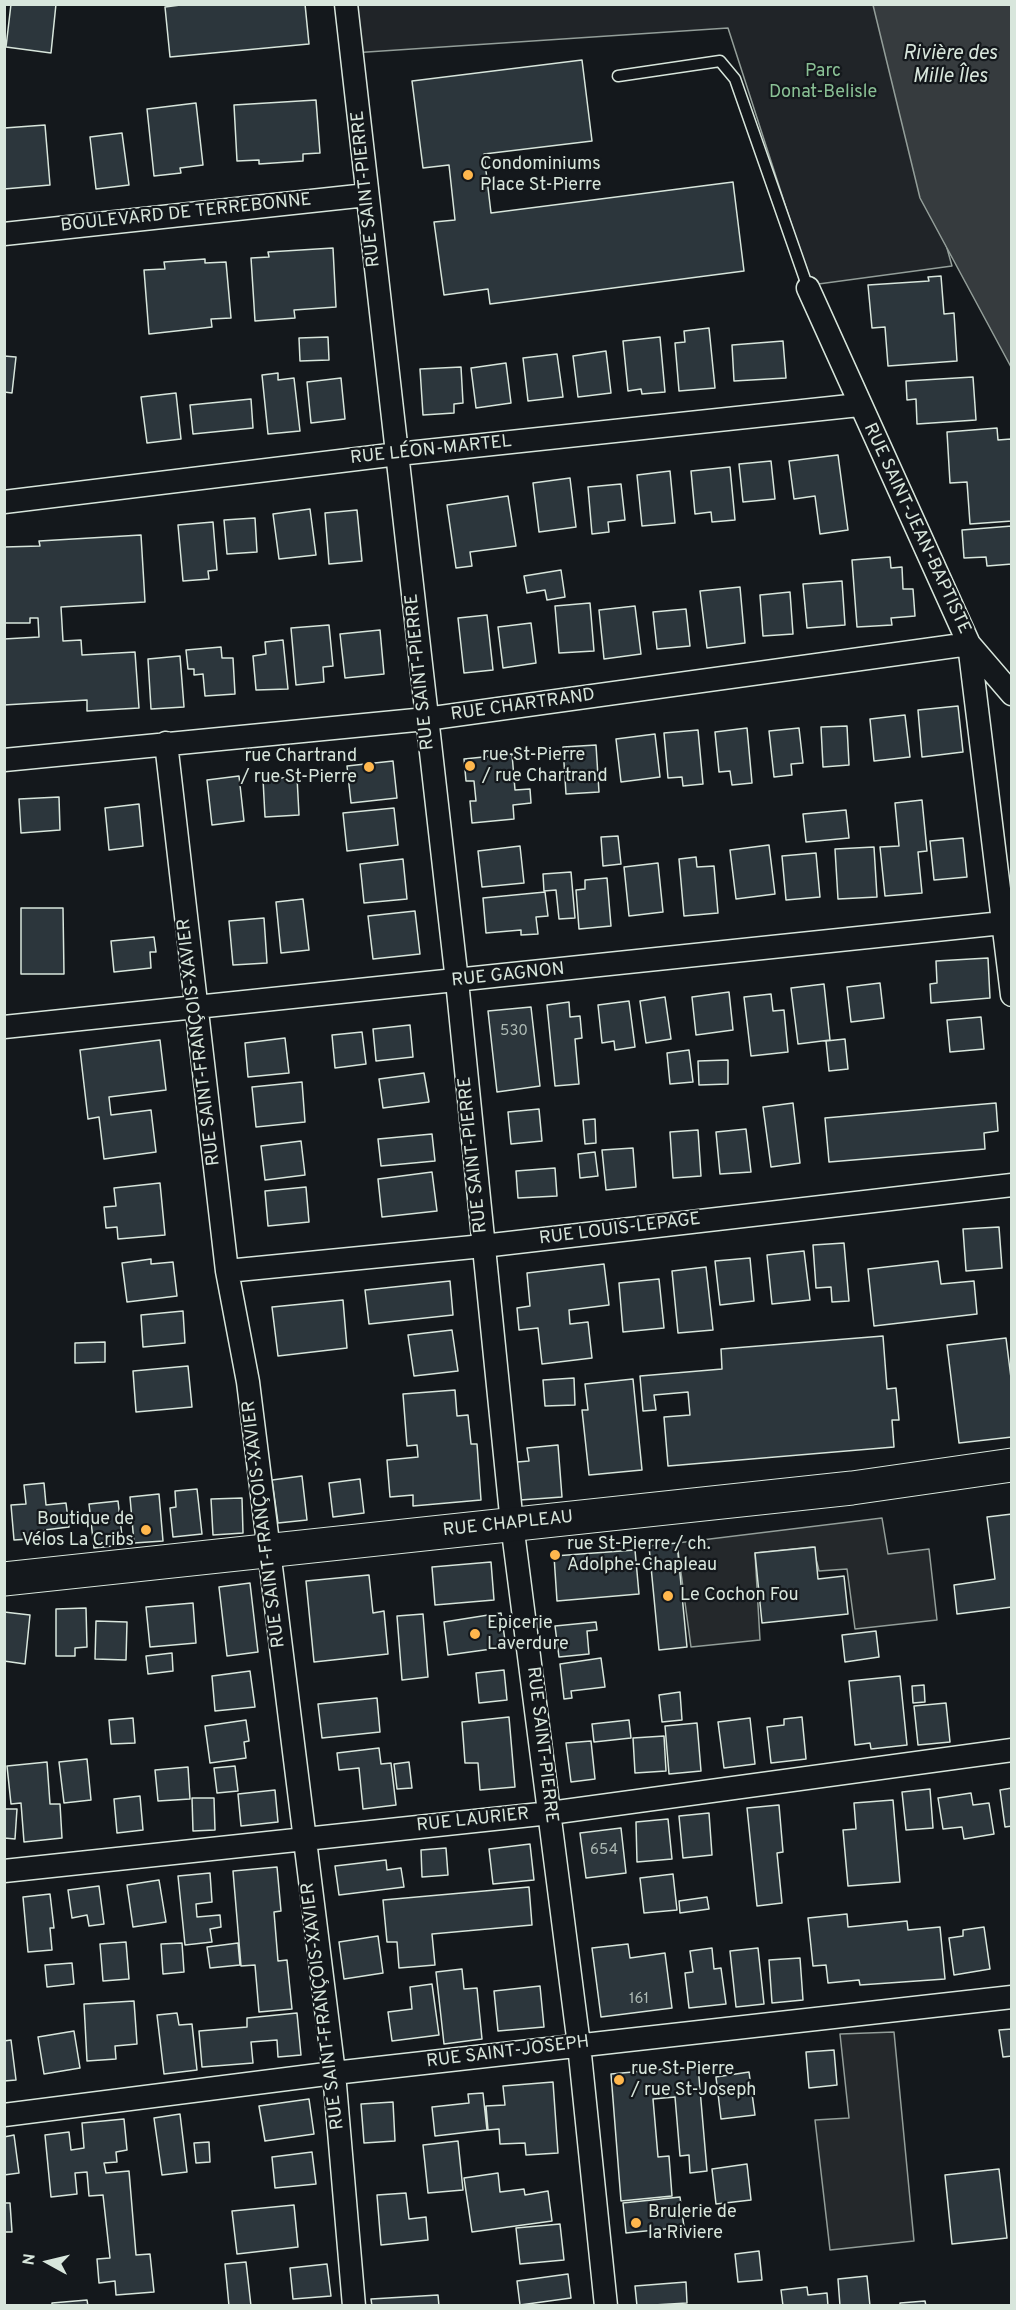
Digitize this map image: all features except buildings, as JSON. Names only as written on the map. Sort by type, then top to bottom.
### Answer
[{"type":"main road","name":"RUE CHAPLEAU","points":[[4,1579],[852,1488],[1011,1465]]},
{"type":"street","name":"RUE SAINT-PIERRE","points":[[346,4],[457,981],[512,1524],[579,2045],[606,2306]]},
{"type":"street","name":"BOULEVARD DE TERREBONNE","points":[[4,234],[367,195]]},
{"type":"street","name":"RUE SAINT-JEAN-BAPTISTE","points":[[808,288],[969,644],[1008,923],[1011,995]]},
{"type":"street","name":"RUE LÉON-MARTEL","points":[[4,502],[398,454],[859,405]]},
{"type":"street","points":[[969,644],[1011,693]]},
{"type":"street","name":"RUE CHARTRAND","points":[[4,760],[426,719],[969,644]]},
{"type":"street","name":"RUE SAINT-FRANÇOIS-XAVIER","points":[[166,743],[227,1270],[248,1382],[334,2073],[354,2306]]},
{"type":"street","name":"RUE GAGNON","points":[[4,1028],[1008,923]]},
{"type":"street","name":"RUE LOUIS-LEPAGE","points":[[227,1270],[483,1246],[1011,1185]]},
{"type":"street","name":"RUE LAURIER","points":[[4,1871],[550,1813],[1011,1750]]},
{"type":"street","name":"RUE SAINT-JOSEPH","points":[[4,2115],[334,2073],[1011,1996]]},
{"type":"lane","points":[[618,76],[720,61],[735,79],[808,288]]},
{"type":"green space","name":"Parc Donat-Belisle","points":[[349,5],[879,5],[952,266],[811,285],[728,28],[352,53]]},
{"type":"shaded area","points":[[882,1518],[888,1554],[929,1549],[937,1620],[855,1629],[847,1569],[819,1571],[813,1547],[755,1553],[760,1640],[691,1647],[677,1543]]},
{"type":"shaded area","points":[[894,2032],[914,2241],[830,2250],[815,2120],[849,2118],[840,2034]]},
{"type":"water","name":"Rivière des Mille Îles","points":[[873,5],[1011,5],[1011,367],[920,198]]},
{"type":"place","name":"Condominiums Place St-Pierre","points":[[468,175]]},
{"type":"place","name":"rue St-Pierre / rue Chartrand","points":[[470,766]]},
{"type":"place","name":"rue Chartrand / rue St-Pierre","points":[[369,767]]},
{"type":"place","name":"Boutique de Vélos La Cribs","points":[[146,1530]]},
{"type":"place","name":"rue St-Pierre / ch. Adolphe-Chapleau","points":[[555,1555]]},
{"type":"place","name":"Le Cochon Fou","points":[[668,1596]]},
{"type":"place","name":"Epicerie Laverdure","points":[[475,1634]]},
{"type":"place","name":"rue St-Pierre / rue St-Joseph","points":[[619,2080]]},
{"type":"place","name":"Brulerie de la Riviere","points":[[636,2223]]}]
